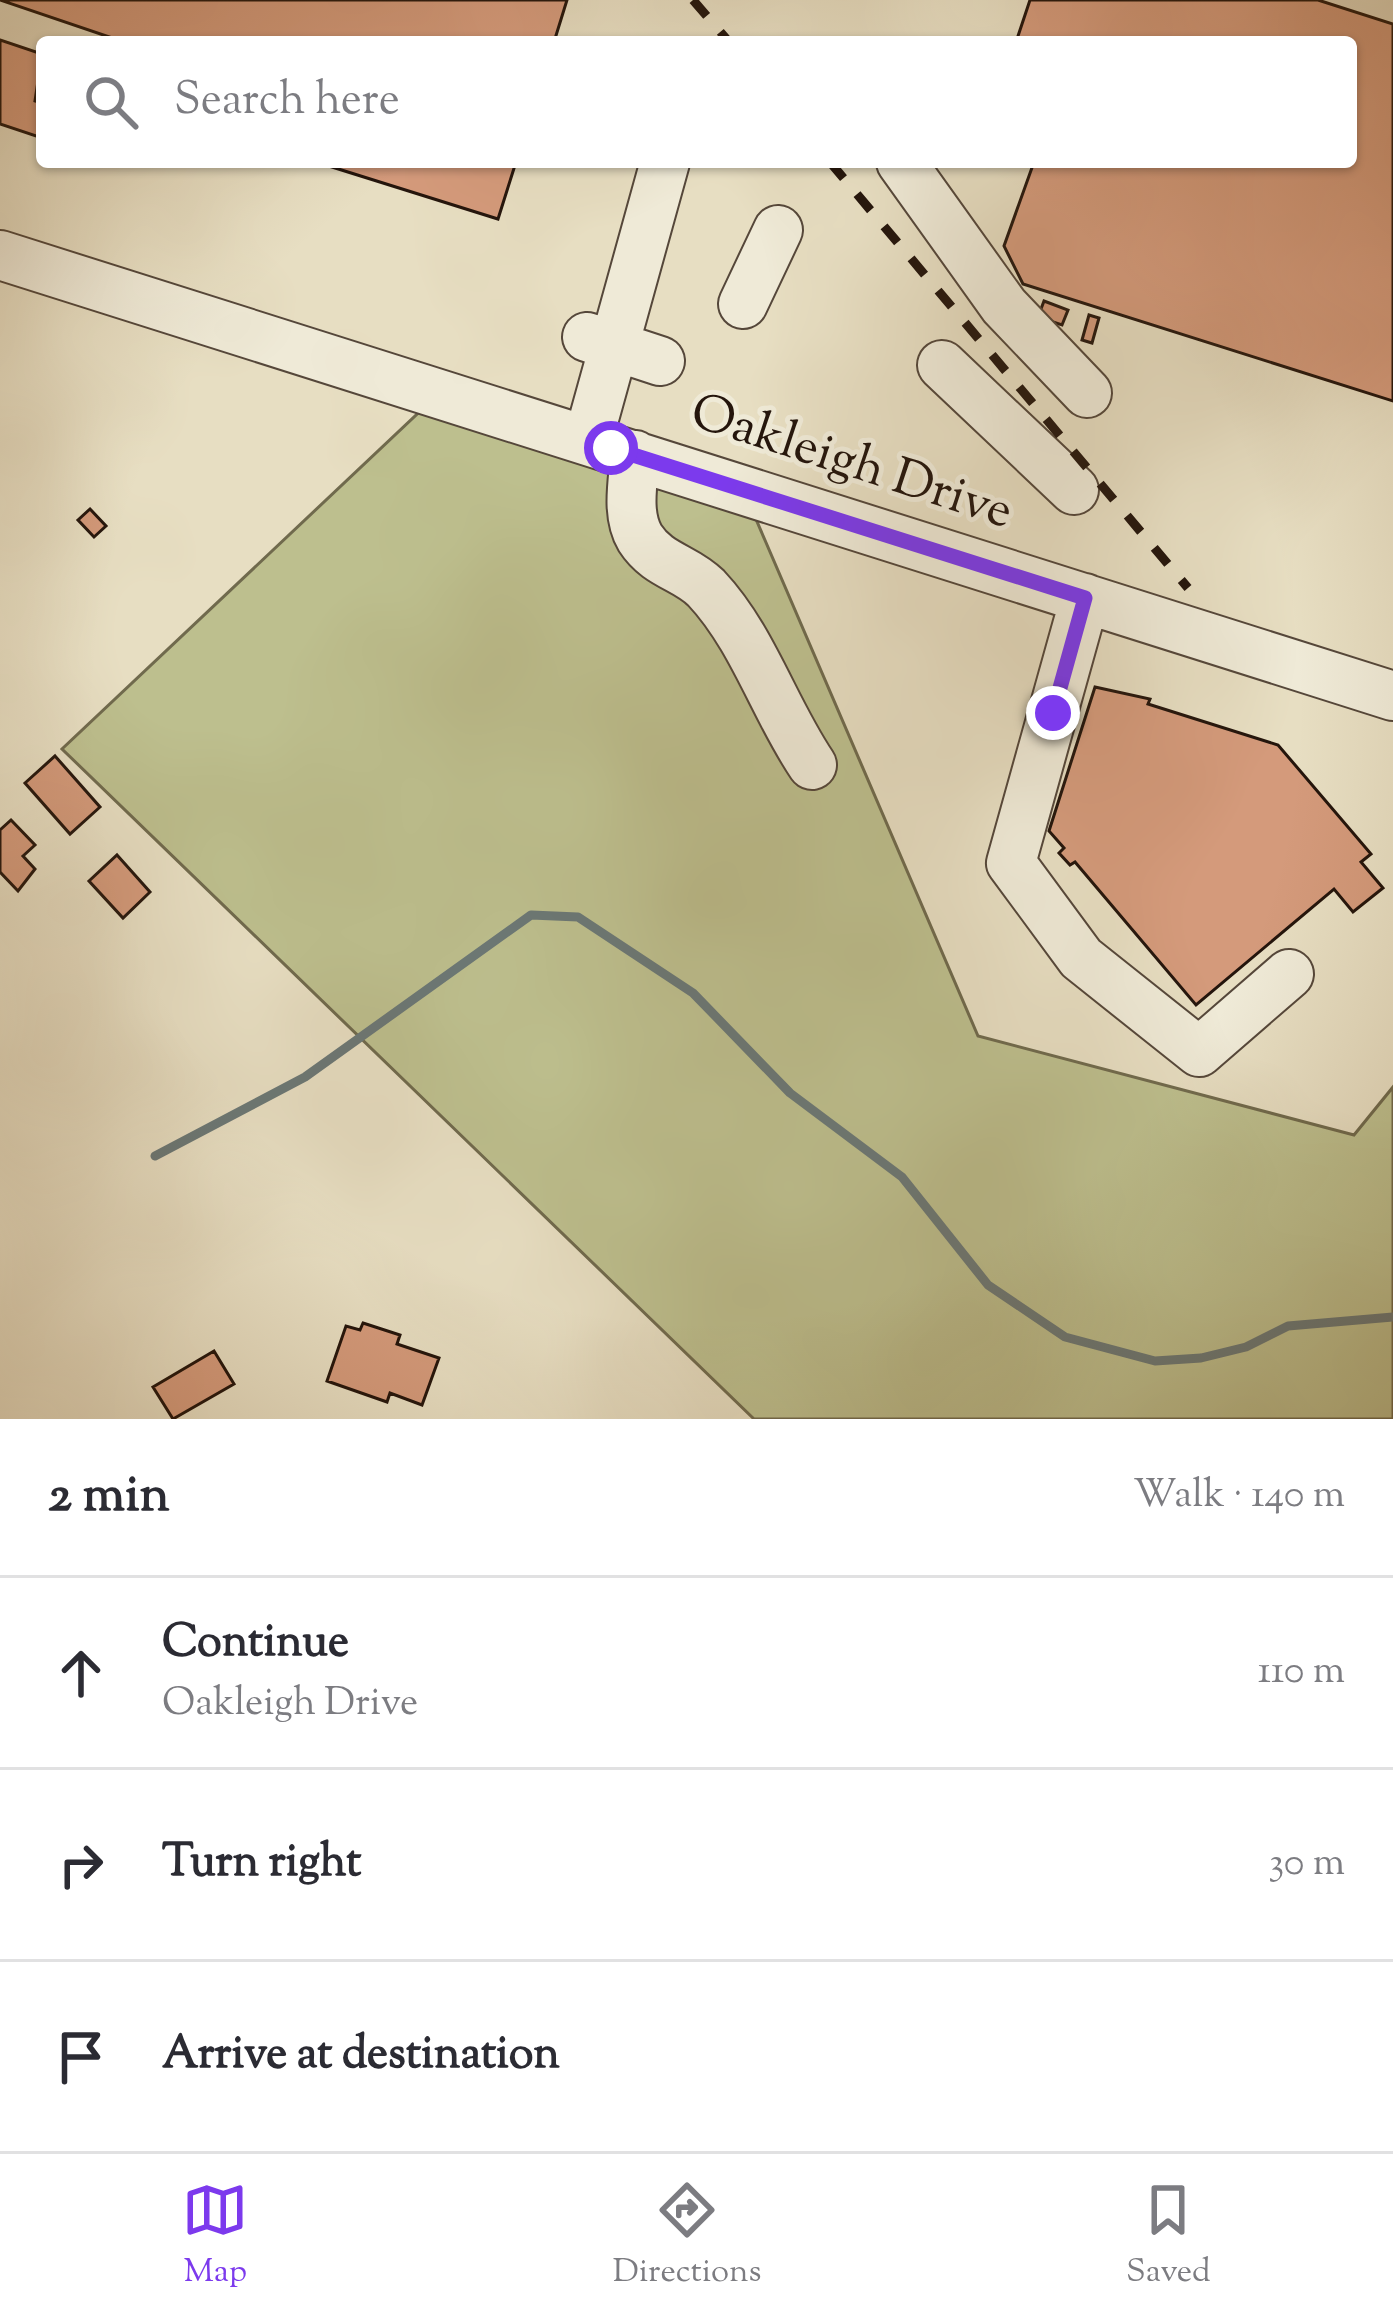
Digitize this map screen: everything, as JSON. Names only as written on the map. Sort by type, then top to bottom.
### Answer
[{"type":"street","points":[[588,440],[600,342],[635,283],[664,168]]},
{"type":"street","points":[[905,168],[1004,306],[1087,393]]},
{"type":"street","points":[[743,304],[778,230]]},
{"type":"street","name":"Oakleigh Drive","points":[[0,255],[1393,696]]},
{"type":"street","points":[[600,342],[661,361]]},
{"type":"street","points":[[943,365],[1074,490]]},
{"type":"street","points":[[635,455],[631,508],[638,534],[660,563],[703,585],[741,636],[812,765]]},
{"type":"street","points":[[1085,598],[1011,863],[1081,958],[1199,1052],[1289,974]]},
{"type":"green space","points":[[430,402],[737,475],[978,1036],[1354,1135],[1393,1087],[1393,1419],[754,1419],[62,749]]},
{"type":"building","points":[[0,0],[567,0],[556,36],[106,36]]},
{"type":"building","points":[[1030,0],[1318,0],[1393,24],[1393,401],[1023,284],[1004,246],[1032,168],[1357,168],[1357,36],[1018,36]]},
{"type":"building","points":[[0,40],[36,52],[36,136],[0,124]]},
{"type":"building","points":[[335,168],[514,168],[498,219]]},
{"type":"building","points":[[1044,301],[1068,310],[1062,325],[1038,317]]},
{"type":"building","points":[[1089,315],[1099,318],[1092,343],[1082,340]]},
{"type":"building","points":[[90,509],[106,526],[94,537],[78,520]]},
{"type":"building","points":[[1095,687],[1150,699],[1148,704],[1278,745],[1371,854],[1361,862],[1383,888],[1353,912],[1334,889],[1196,1005],[1075,862],[1070,865],[1059,853],[1064,848],[1049,831]]},
{"type":"building","points":[[55,756],[100,807],[70,834],[25,783]]},
{"type":"building","points":[[11,820],[35,845],[23,856],[35,869],[18,891],[0,872],[0,830]]},
{"type":"building","points":[[117,855],[150,892],[123,918],[89,881]]},
{"type":"building","points":[[363,1323],[400,1335],[397,1344],[439,1358],[422,1405],[390,1393],[387,1402],[327,1381],[346,1326],[360,1330]]},
{"type":"building","points":[[214,1351],[234,1384],[173,1419],[153,1387]]},
{"type":"waterway","points":[[155,1156],[305,1077],[531,915],[578,917],[693,993],[790,1093],[902,1177],[988,1285],[1065,1337],[1155,1361],[1201,1358],[1246,1347],[1288,1326],[1393,1317]]},
{"type":"railway","points":[[693,0],[724,36]]},
{"type":"railway","points":[[835,168],[1188,588]]},
{"type":"route","points":[[611,448],[1085,598],[1053,713]]}]
